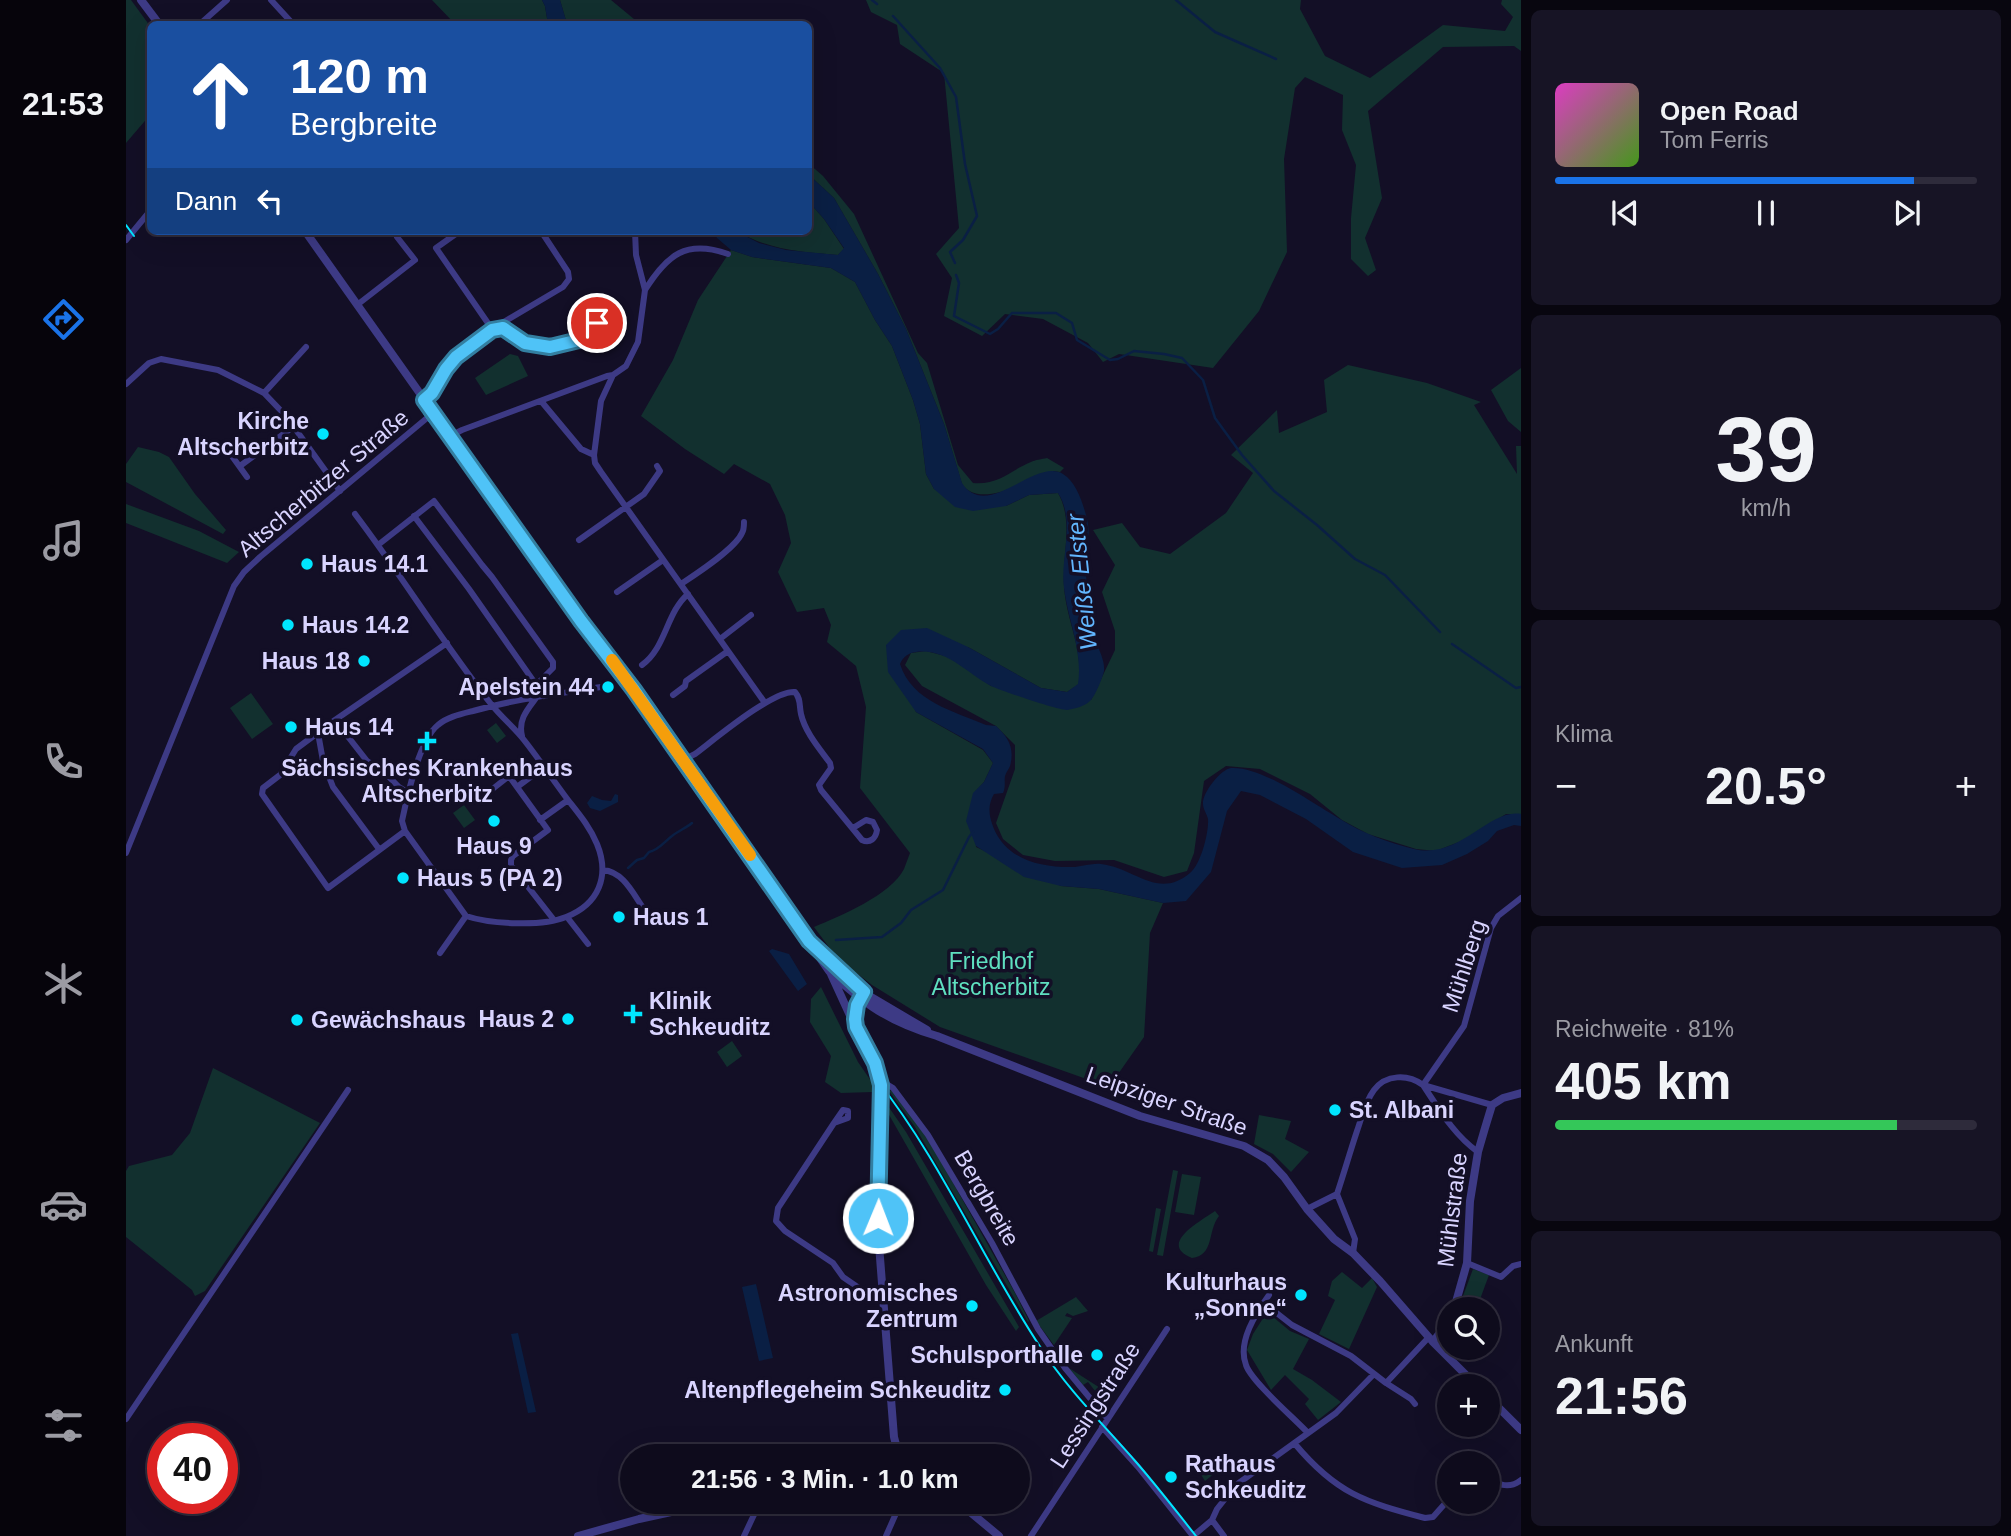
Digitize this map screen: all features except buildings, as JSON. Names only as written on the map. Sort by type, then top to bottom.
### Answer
[{"type":"street","points":[[141,0],[157,21]]},
{"type":"street","points":[[203,21],[227,0]]},
{"type":"street","points":[[271,0],[290,21]]},
{"type":"street","points":[[126,240],[147,215]]},
{"type":"street","name":"Leipziger Straße","points":[[307,235],[581,621],[634,690],[830,971],[856,1027]]},
{"type":"street","points":[[454,235],[436,248],[492,330]]},
{"type":"street","points":[[424,400],[432,393],[456,357],[492,330],[563,286],[569,279],[568,272],[544,235]]},
{"type":"street","points":[[450,436],[613,375],[626,366],[636,350],[645,289],[636,255],[635,235]]},
{"type":"street","points":[[357,305],[415,260],[397,237]]},
{"type":"street","points":[[645,289],[658,269],[679,253],[705,247],[728,254]]},
{"type":"street","points":[[511,332],[516,315]]},
{"type":"street","points":[[492,330],[503,328],[525,343],[550,347],[579,340],[597,323]]},
{"type":"street","points":[[264,393],[306,347]]},
{"type":"street","points":[[126,384],[149,363],[161,359],[218,370],[264,393],[293,426],[340,491]]},
{"type":"street","points":[[613,375],[600,401],[595,463],[765,703]]},
{"type":"street","points":[[541,401],[581,449],[594,455]]},
{"type":"street","name":"Altscherbitzer Straße","points":[[126,853],[234,586],[260,557],[433,413]]},
{"type":"street","points":[[240,466],[293,426]]},
{"type":"street","points":[[224,445],[247,477]]},
{"type":"street","points":[[579,540],[644,494],[660,471],[657,466]]},
{"type":"street","points":[[378,545],[434,501],[553,662],[553,668],[537,686]]},
{"type":"street","points":[[355,514],[492,706],[523,738],[587,823],[598,845],[603,870],[597,894],[567,917],[518,922],[466,916],[405,831],[402,821],[424,745],[438,724],[455,716],[492,706],[601,687]]},
{"type":"street","points":[[414,516],[470,589],[544,696]]},
{"type":"street","points":[[681,584],[731,546],[742,533],[744,522]]},
{"type":"street","points":[[617,592],[663,560]]},
{"type":"street","points":[[642,665],[654,654],[676,608],[688,594]]},
{"type":"street","points":[[720,639],[751,615]]},
{"type":"street","points":[[405,831],[328,888],[262,794],[262,788],[284,770],[296,749],[447,643]]},
{"type":"street","points":[[673,695],[687,681],[729,651]]},
{"type":"street","points":[[683,760],[765,703],[787,692],[795,692],[799,696],[807,731],[830,763],[831,768],[819,785],[821,790],[853,828]]},
{"type":"street","points":[[523,738],[520,728],[522,720],[536,698]]},
{"type":"street","points":[[335,720],[367,761],[409,793]]},
{"type":"street","points":[[318,733],[323,761],[333,787],[379,849]]},
{"type":"street","points":[[517,787],[544,768]]},
{"type":"street","points":[[490,791],[509,776],[548,830],[513,856],[511,865],[554,920]]},
{"type":"street","points":[[540,820],[568,800]]},
{"type":"street","points":[[603,870],[619,875],[644,909]]},
{"type":"street","name":"Mühlberg","points":[[1423,1085],[1464,1026],[1491,928],[1498,915],[1521,898]]},
{"type":"street","points":[[440,953],[466,916]]},
{"type":"street","points":[[567,917],[588,944]]},
{"type":"street","name":"Leipziger Straße","points":[[809,941],[852,987]]},
{"type":"street","name":"Leipziger Straße","points":[[830,971],[862,995],[874,1009],[914,1029],[1140,1116],[1244,1146],[1268,1160],[1307,1209],[1380,1281],[1431,1340],[1465,1374]]},
{"type":"street","points":[[844,1003],[852,987]]},
{"type":"street","points":[[856,1027],[854,1014],[862,995]]},
{"type":"street","name":"Leipziger Straße","points":[[862,995],[937,1036]]},
{"type":"street","name":"Bergbreite","points":[[856,1027],[875,1063],[880,1080],[893,1088],[928,1135],[1038,1329],[1065,1368],[1108,1418]]},
{"type":"street","points":[[1353,1253],[1355,1239],[1337,1194],[1366,1102],[1376,1087],[1387,1080],[1404,1076],[1416,1079],[1465,1143],[1478,1152]]},
{"type":"street","points":[[880,1080],[882,1092],[878,1233],[896,1444]]},
{"type":"street","points":[[1423,1085],[1492,1105],[1503,1098],[1521,1093]]},
{"type":"street","points":[[126,1419],[348,1090]]},
{"type":"street","name":"Mühlstraße","points":[[1457,1297],[1466,1263],[1470,1201],[1478,1152],[1492,1105]]},
{"type":"street","points":[[834,1123],[778,1208],[776,1221],[785,1231],[833,1263],[843,1277],[872,1297],[883,1299]]},
{"type":"street","points":[[1307,1209],[1337,1194]]},
{"type":"street","points":[[1466,1263],[1502,1277],[1513,1266],[1521,1264]]},
{"type":"street","points":[[1269,1295],[1256,1315],[1246,1340],[1246,1366],[1255,1380],[1308,1433]]},
{"type":"street","points":[[1264,1303],[1292,1325],[1345,1353],[1415,1404]]},
{"type":"street","name":"Lessingstraße","points":[[1031,1536],[1167,1329]]},
{"type":"street","points":[[1386,1383],[1437,1334]]},
{"type":"street","points":[[1102,1427],[1194,1536],[1212,1520],[1236,1485],[1336,1413],[1374,1374]]},
{"type":"street","points":[[1500,1408],[1521,1430]]},
{"type":"street","points":[[1295,1444],[1327,1478],[1373,1504],[1425,1518],[1433,1517],[1437,1512]]},
{"type":"street","points":[[1500,1484],[1506,1486],[1521,1480]]},
{"type":"street","points":[[578,1536],[596,1534],[662,1514]]},
{"type":"street","points":[[744,1536],[754,1514]]},
{"type":"street","points":[[886,1536],[896,1514]]},
{"type":"street","points":[[972,1514],[999,1536]]},
{"type":"street","points":[[1212,1520],[1224,1536]]},
{"type":"green space","points":[[126,0],[131,0],[147,22],[147,118],[126,143]]},
{"type":"green space","points":[[432,0],[542,0],[548,21],[452,21]]},
{"type":"green space","points":[[560,0],[611,0],[636,21],[566,21]]},
{"type":"green space","points":[[866,0],[1301,0],[1300,9],[1325,56],[1370,78],[1443,25],[1505,31],[1513,17],[1501,4],[1502,0],[1521,0],[1521,51],[1514,46],[1443,47],[1368,111],[1382,198],[1365,238],[1376,270],[1368,276],[1351,259],[1351,218],[1356,165],[1342,130],[1343,95],[1305,77],[1295,88],[1284,159],[1287,252],[1259,311],[1213,368],[1119,354],[1103,362],[1088,343],[1043,319],[1005,314],[982,336],[944,316],[952,278],[936,254],[959,228],[944,73],[900,44],[897,25],[871,12]]},
{"type":"green space","points":[[812,166],[854,214],[918,353],[927,363],[958,465],[973,483],[997,480],[1033,461],[1047,458],[1064,468],[1060,472],[1053,471],[992,494],[970,491],[962,484],[944,424],[906,329],[834,198],[812,178]]},
{"type":"green space","points":[[812,205],[844,249],[838,255],[799,251],[773,246],[745,235],[812,235]]},
{"type":"green space","name":"Friedhof Altscherbitz","points":[[731,250],[752,257],[831,268],[855,282],[892,346],[913,400],[920,424],[926,474],[934,489],[1006,506],[1029,495],[1058,493],[1063,504],[1066,527],[1064,586],[1079,658],[1079,684],[1067,692],[1041,688],[968,647],[886,645],[916,712],[983,750],[993,763],[984,782],[973,794],[976,847],[1061,886],[1099,889],[1163,903],[1150,933],[1144,1037],[1109,1087],[940,1027],[872,985],[837,958],[814,927],[877,896],[897,879],[910,853],[860,788],[866,707],[856,666],[827,642],[831,625],[824,608],[797,612],[778,572],[791,543],[785,515],[770,484],[734,464],[724,474],[641,416],[673,360],[698,300]]},
{"type":"green space","points":[[510,354],[518,356],[528,376],[486,395],[475,378]]},
{"type":"green space","points":[[1348,365],[1427,383],[1481,402],[1474,405],[1517,474],[1516,446],[1521,446],[1521,814],[1506,814],[1464,840],[1436,851],[1416,849],[1368,834],[1342,820],[1310,794],[1260,769],[1226,766],[1204,781],[1194,853],[1187,871],[1164,877],[1114,860],[1055,861],[1023,855],[1003,839],[996,823],[1015,769],[1015,745],[996,726],[922,686],[905,665],[911,653],[926,651],[949,657],[991,686],[1091,700],[1115,650],[1115,631],[1102,592],[1115,565],[1093,530],[1122,523],[1140,547],[1170,554],[1226,513],[1253,473],[1231,455],[1277,410],[1279,433],[1327,412],[1324,380]]},
{"type":"green space","points":[[1521,368],[1521,432],[1508,421],[1491,390]]},
{"type":"green space","points":[[138,447],[169,457],[195,494],[226,530],[223,534],[126,482],[126,464]]},
{"type":"green space","points":[[126,504],[199,531],[239,552],[227,563],[126,523]]},
{"type":"green space","points":[[251,693],[273,724],[252,739],[230,708]]},
{"type":"green space","points":[[496,723],[506,736],[497,743],[487,730]]},
{"type":"green space","points":[[464,805],[475,820],[464,828],[453,813]]},
{"type":"green space","points":[[821,987],[858,1062],[878,1091],[878,1104],[873,1104],[873,1092],[841,1093],[825,1082],[831,1056],[810,1022],[811,999]]},
{"type":"green space","points":[[732,1041],[742,1056],[727,1067],[717,1052]]},
{"type":"green space","points":[[213,1068],[320,1123],[205,1291],[195,1296],[192,1290],[126,1237],[126,1171],[129,1166],[172,1155],[190,1133]]},
{"type":"green space","points":[[892,1090],[935,1151],[1015,1293],[1028,1322],[915,1127],[889,1091]]},
{"type":"green space","points":[[888,1106],[906,1132],[1019,1327],[1016,1331],[986,1285],[888,1113]]},
{"type":"green space","points":[[1259,1115],[1291,1121],[1285,1139],[1309,1152],[1291,1172],[1273,1154],[1254,1144]]},
{"type":"green space","points":[[1173,1170],[1178,1171],[1163,1256],[1157,1255]]},
{"type":"green space","points":[[1182,1174],[1201,1177],[1194,1215],[1175,1212]]},
{"type":"green space","points":[[1156,1208],[1161,1209],[1153,1252],[1149,1251]]},
{"type":"green space","points":[[1215,1211],[1219,1216],[1204,1252],[1192,1258],[1182,1252],[1179,1246],[1185,1233]]},
{"type":"green space","points":[[1473,1269],[1489,1275],[1481,1297],[1463,1296]]},
{"type":"green space","points":[[1342,1272],[1362,1288],[1372,1278],[1377,1287],[1349,1349],[1319,1334],[1335,1300],[1328,1296],[1332,1281]]},
{"type":"green space","points":[[1076,1297],[1088,1311],[1073,1316],[1067,1313],[1065,1316],[1072,1318],[1054,1345],[1036,1321]]},
{"type":"green space","points":[[1267,1312],[1290,1331],[1309,1339],[1293,1369],[1341,1402],[1318,1420],[1305,1404],[1309,1399],[1285,1375],[1271,1390],[1247,1350],[1253,1334]]},
{"type":"green space","points":[[1069,1368],[1108,1393],[1104,1410],[1099,1405],[1103,1401],[1088,1382],[1083,1385]]},
{"type":"green space","points":[[1200,1453],[1215,1473],[1205,1481],[1193,1462]]},
{"type":"water","points":[[542,0],[560,0],[566,21],[548,21]]},
{"type":"water","name":"Weiße Elster","points":[[812,178],[834,198],[906,329],[944,424],[962,483],[972,493],[984,496],[998,493],[1039,474],[1052,471],[1063,474],[1078,492],[1088,522],[1088,598],[1104,667],[1099,686],[1089,702],[1067,710],[1029,700],[991,686],[937,654],[913,653],[906,656],[900,664],[914,688],[924,696],[961,715],[996,726],[1007,739],[1012,754],[1010,766],[1005,776],[1003,793],[994,794],[990,812],[994,829],[1008,849],[1039,864],[1075,867],[1101,864],[1157,883],[1178,881],[1194,869],[1204,848],[1208,825],[1203,804],[1206,794],[1217,777],[1231,768],[1243,769],[1272,779],[1357,829],[1414,849],[1446,847],[1509,814],[1521,814],[1521,826],[1514,825],[1497,831],[1488,841],[1467,854],[1442,865],[1402,868],[1353,852],[1306,819],[1260,795],[1241,791],[1227,811],[1211,872],[1186,901],[1163,903],[1024,877],[976,846],[966,821],[973,793],[984,782],[993,763],[983,749],[916,712],[888,672],[886,645],[901,630],[927,628],[968,647],[1041,688],[1067,692],[1078,684],[1079,672],[1063,576],[1066,515],[1058,493],[1029,495],[1006,506],[973,511],[955,507],[934,489],[926,474],[920,424],[913,400],[892,346],[855,282],[831,268],[752,257],[731,250],[715,235],[744,235],[759,243],[786,250],[838,255],[844,248],[812,205]]},
{"type":"water","points":[[615,794],[618,795],[618,802],[600,811],[590,808],[587,803],[592,796],[611,801]]},
{"type":"water","points":[[772,949],[789,954],[807,984],[798,991],[769,951]]},
{"type":"water","points":[[756,1284],[773,1358],[759,1361],[742,1287]]},
{"type":"water","points":[[518,1333],[536,1412],[528,1413],[511,1334]]},
{"type":"waterway","points":[[872,0],[877,4]]},
{"type":"waterway","points":[[1176,0],[1215,32],[1276,59]]},
{"type":"waterway","points":[[893,16],[940,68],[956,97],[965,164],[977,216],[963,240],[950,252],[955,263]]},
{"type":"waterway","points":[[956,275],[959,283],[954,316],[990,334],[1012,313],[1056,313],[1072,323],[1077,340],[1110,360],[1134,351],[1182,358],[1203,380],[1215,418],[1242,455],[1274,491],[1355,559],[1385,575],[1440,632]]},
{"type":"waterway","points":[[1452,644],[1516,688],[1521,687]]},
{"type":"waterway","points":[[628,868],[692,823]]},
{"type":"waterway","points":[[836,940],[882,937],[901,923],[911,910],[943,890],[973,832]]},
{"type":"tram line","points":[[126,225],[134,236]]},
{"type":"tram line","points":[[424,413],[430,422]]},
{"type":"tram line","points":[[877,1080],[922,1144],[1020,1315],[1051,1363],[1196,1536]]},
{"type":"slow traffic","points":[[612,660],[750,855]]},
{"type":"place","name":"Kirche Altscherbitz","points":[[323,434]]},
{"type":"place","name":"Haus 14.1","points":[[307,564]]},
{"type":"place","name":"Haus 14.2","points":[[288,625]]},
{"type":"place","name":"Haus 18","points":[[364,661]]},
{"type":"place","name":"Apelstein 44","points":[[608,687]]},
{"type":"place","name":"Haus 14","points":[[291,727]]},
{"type":"place","name":"Sächsisches Krankenhaus Altscherbitz","points":[[427,741]]},
{"type":"place","name":"Haus 9","points":[[494,821]]},
{"type":"place","name":"Haus 5 (PA 2)","points":[[403,878]]},
{"type":"place","name":"Haus 1","points":[[619,917]]},
{"type":"place","name":"Klinik Schkeuditz","points":[[633,1014]]},
{"type":"place","name":"Haus 2","points":[[568,1019]]},
{"type":"place","name":"Gewächshaus","points":[[297,1020]]},
{"type":"place","name":"St. Albani","points":[[1335,1110]]},
{"type":"place","name":"Kulturhaus „Sonne“","points":[[1301,1295]]},
{"type":"place","name":"Astronomisches Zentrum","points":[[972,1306]]},
{"type":"place","name":"Schulsporthalle","points":[[1097,1355]]},
{"type":"place","name":"Altenpflegeheim Schkeuditz","points":[[1005,1390]]},
{"type":"place","name":"Rathaus Schkeuditz","points":[[1171,1477]]},
{"type":"route","points":[[597,323],[579,340],[550,347],[525,343],[503,328],[492,330],[456,357],[432,393],[424,400],[581,621],[634,690],[809,941],[864,992],[854,1014],[856,1027],[875,1063],[881,1085],[878,1218]]}]
